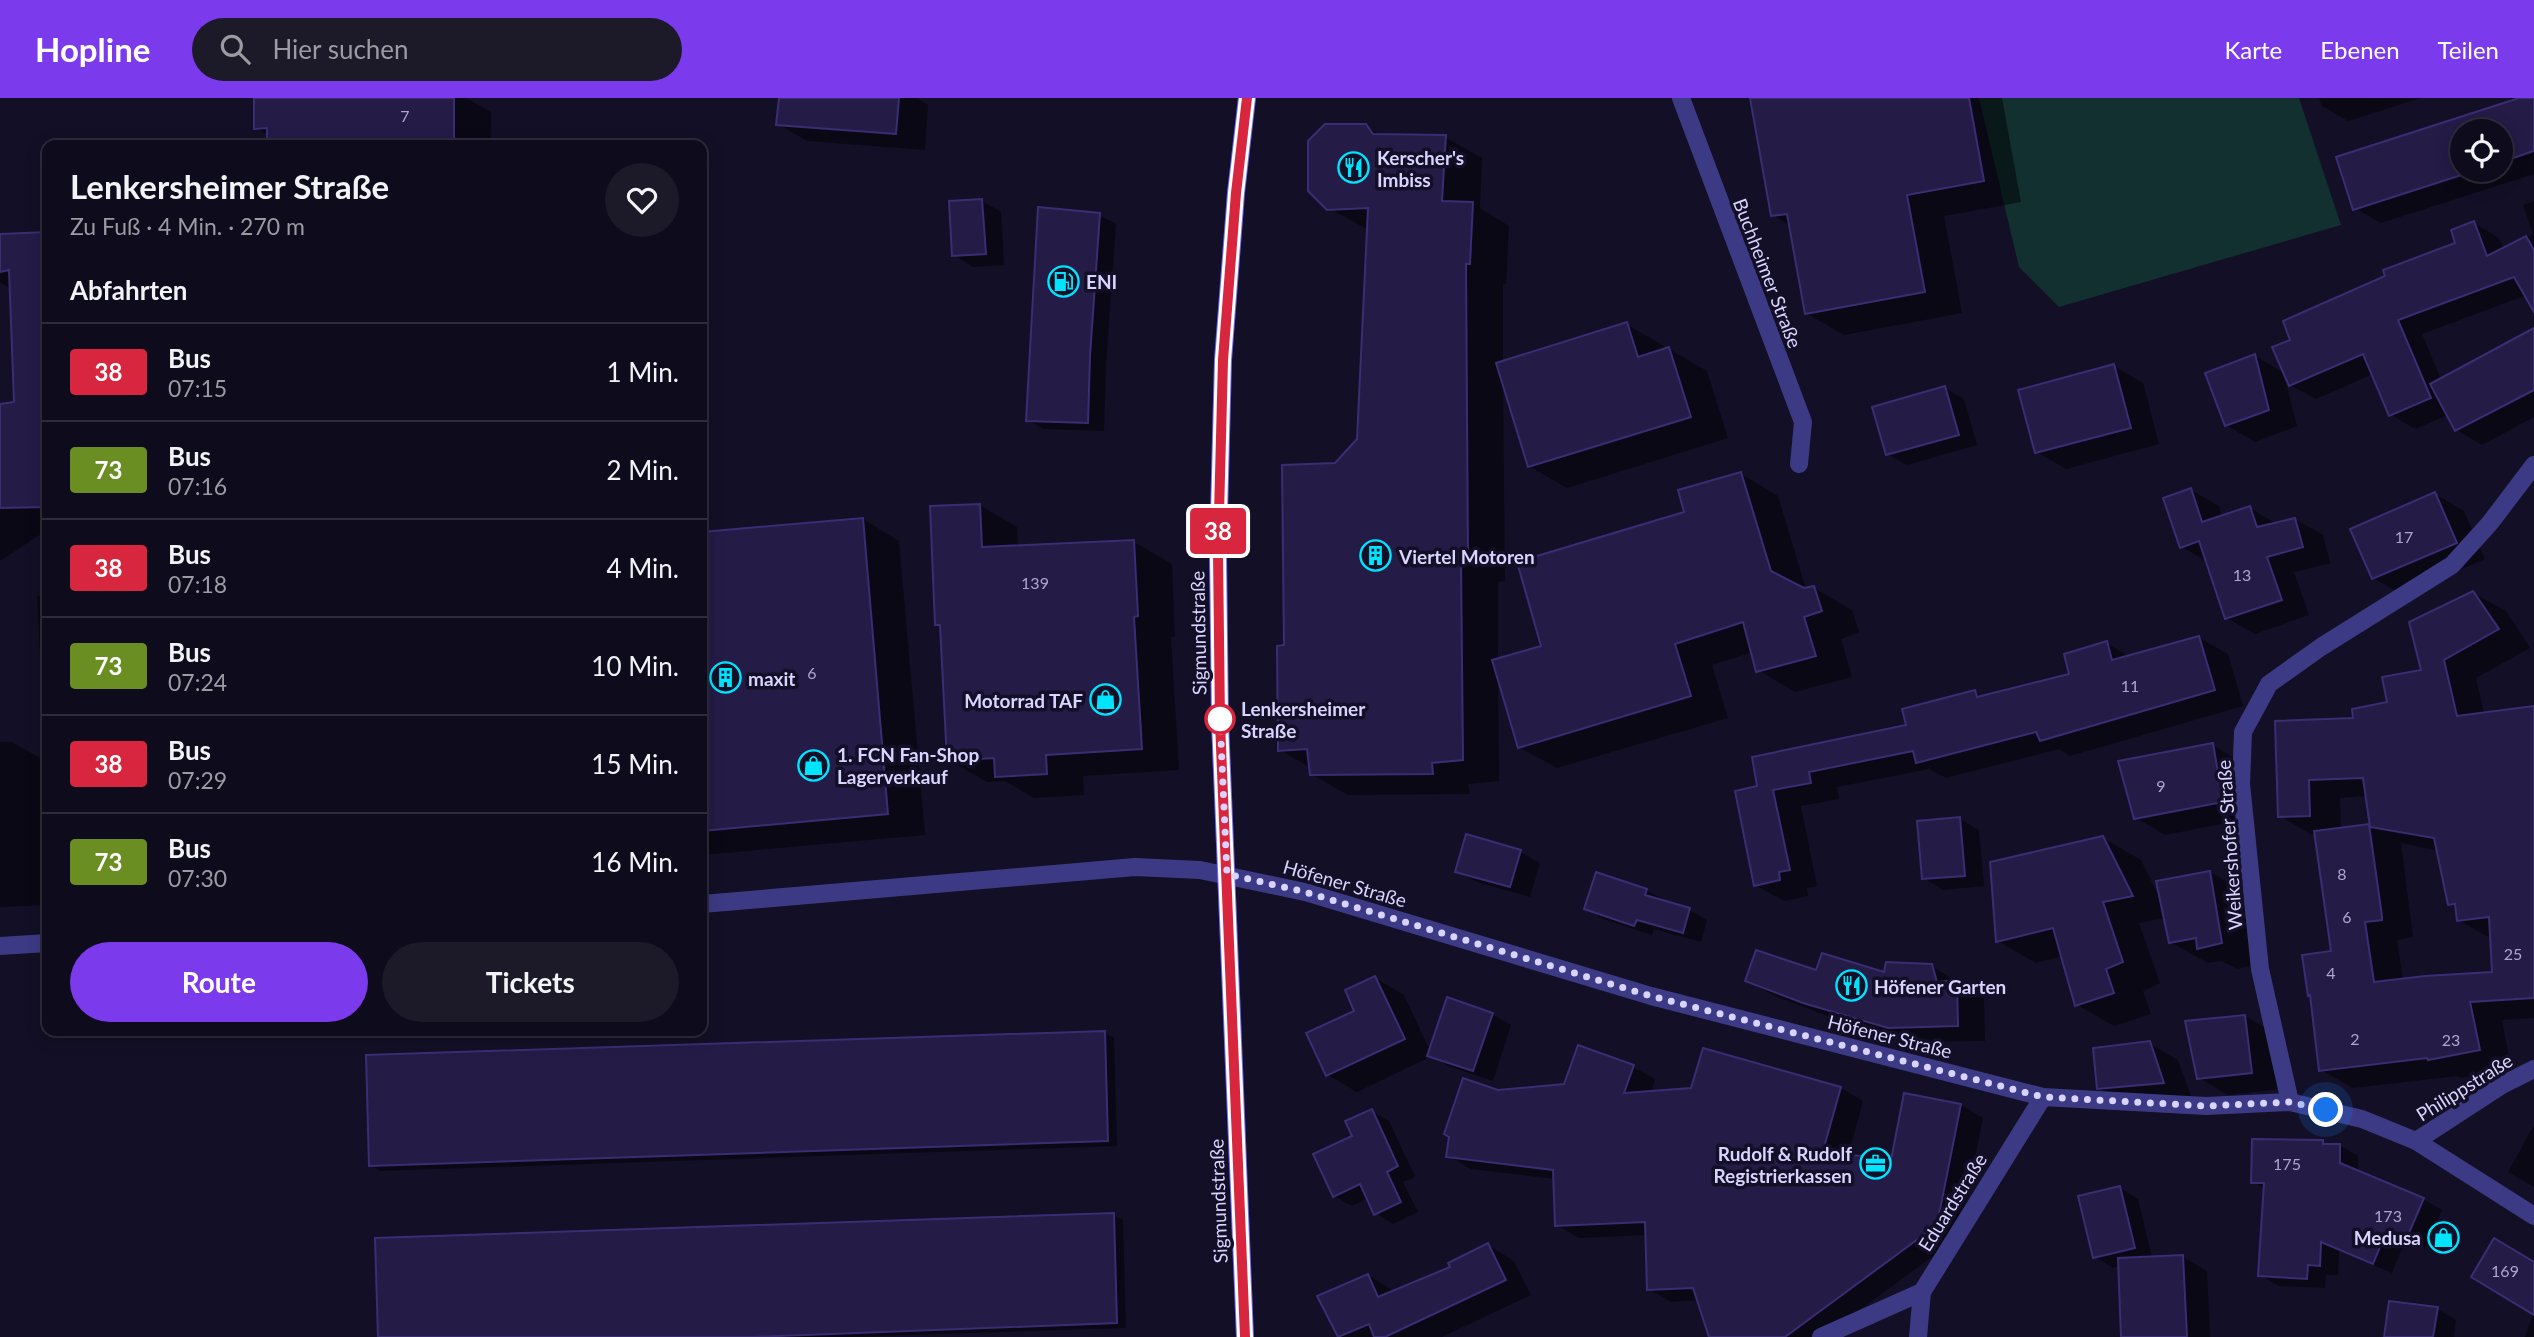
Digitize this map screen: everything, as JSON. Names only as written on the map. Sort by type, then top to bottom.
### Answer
[{"type":"main road","name":"Sigmundstraße","points":[[1245,1337],[1218,641],[1219,463],[1227,305],[1247,98]]},
{"type":"street","name":"Buchheimer Straße","points":[[1681,98],[1803,422],[1799,464]]},
{"type":"street","name":"Weikershofer Straße","points":[[2290,1102],[2260,968],[2241,784],[2243,732],[2269,684],[2321,647],[2452,565],[2490,523],[2534,465]]},
{"type":"street","points":[[707,904],[1135,867],[1169,867],[1227,874]]},
{"type":"street","name":"Höfener Straße","points":[[1227,874],[1305,892],[1651,996],[2043,1097],[2206,1106],[2290,1102],[2362,1119],[2416,1141],[2534,1216]]},
{"type":"street","points":[[0,946],[42,943]]},
{"type":"street","name":"Philippstraße","points":[[2416,1141],[2502,1085],[2534,1069]]},
{"type":"street","name":"Eduardstraße","points":[[1918,1337],[1922,1292],[2043,1097]]},
{"type":"street","points":[[1821,1337],[1922,1292]]},
{"type":"green space","points":[[1979,98],[2299,98],[2341,225],[2059,307],[2019,267]]},
{"type":"building","points":[[254,98],[454,98],[454,140],[267,140],[267,128],[254,129]]},
{"type":"building","points":[[779,98],[899,98],[896,134],[776,125]]},
{"type":"building","points":[[1750,98],[1969,98],[1984,181],[1907,195],[1925,292],[1805,314],[1787,214],[1771,216]]},
{"type":"building","points":[[2519,98],[2534,98],[2534,151],[2513,158],[2513,119],[2454,119]]},
{"type":"building","points":[[2450,120],[2450,179],[2353,210],[2336,157]]},
{"type":"building","name":"Viertel Motoren","points":[[1325,124],[1366,124],[1373,134],[1446,135],[1442,201],[1473,202],[1470,264],[1466,264],[1468,560],[1461,561],[1463,760],[1432,763],[1433,774],[1310,775],[1307,749],[1278,751],[1277,646],[1284,645],[1282,465],[1335,463],[1357,439],[1368,208],[1327,210],[1308,191],[1308,141]]},
{"type":"building","points":[[982,199],[986,254],[952,256],[949,201]]},
{"type":"building","points":[[1038,207],[1100,213],[1088,423],[1026,421]]},
{"type":"building","points":[[2474,221],[2487,256],[2526,236],[2534,250],[2534,312],[2514,277],[2398,320],[2431,398],[2389,416],[2363,354],[2289,386],[2272,347],[2290,340],[2283,321],[2385,276],[2383,270],[2455,243],[2451,230]]},
{"type":"building","points":[[42,232],[42,507],[0,508],[0,404],[14,402],[9,270],[0,272],[0,234]]},
{"type":"building","points":[[1627,322],[1638,357],[1669,347],[1691,417],[1528,467],[1496,363]]},
{"type":"building","points":[[2534,328],[2534,390],[2455,431],[2430,384]]},
{"type":"building","points":[[2255,354],[2269,410],[2225,426],[2205,373]]},
{"type":"building","points":[[2114,364],[2131,428],[2035,453],[2018,390]]},
{"type":"building","points":[[1945,386],[1959,435],[1886,455],[1872,407]]},
{"type":"building","points":[[1741,472],[1771,571],[1804,588],[1814,586],[1822,611],[1804,617],[1816,656],[1756,672],[1743,622],[1675,644],[1691,696],[1518,748],[1492,660],[1541,646],[1517,562],[1684,512],[1678,490]]},
{"type":"building","points":[[2191,488],[2202,522],[2250,506],[2257,527],[2295,518],[2303,547],[2267,557],[2282,600],[2225,619],[2199,541],[2180,548],[2163,498]]},
{"type":"building","points":[[2435,492],[2457,543],[2372,579],[2350,529]]},
{"type":"building","points":[[980,504],[982,547],[1134,540],[1138,616],[1134,617],[1142,749],[1046,755],[1047,774],[995,777],[994,758],[947,761],[940,625],[935,625],[930,506]]},
{"type":"building","points":[[863,518],[888,814],[707,831],[707,532]]},
{"type":"building","points":[[2473,591],[2499,629],[2444,660],[2457,716],[2534,706],[2534,998],[2470,1002],[2480,1050],[2428,1060],[2319,1071],[2310,995],[2308,996],[2302,955],[2331,951],[2314,831],[2369,824],[2382,916],[2382,920],[2365,922],[2374,982],[2492,972],[2489,917],[2457,921],[2455,904],[2448,905],[2434,838],[2370,827],[2363,778],[2309,780],[2310,816],[2278,817],[2275,721],[2353,718],[2352,709],[2387,702],[2382,677],[2421,670],[2409,622]]},
{"type":"building","points":[[2199,636],[2215,690],[2040,741],[2036,732],[1916,763],[1913,751],[1809,772],[1811,783],[1773,790],[1790,870],[1779,872],[1780,880],[1754,886],[1735,791],[1757,786],[1752,757],[1906,725],[1902,709],[1975,690],[1977,697],[2069,674],[2064,654],[2107,641],[2112,660]]},
{"type":"building","points":[[2213,743],[2223,802],[2134,819],[2118,761]]},
{"type":"building","points":[[1960,817],[1965,876],[1922,879],[1917,821]]},
{"type":"building","points":[[1466,834],[1521,850],[1510,887],[1455,872]]},
{"type":"building","points":[[2103,836],[2133,896],[2103,902],[2123,962],[2106,969],[2114,993],[2075,1006],[2053,928],[1996,942],[1990,862]]},
{"type":"building","points":[[2210,871],[2222,943],[2197,949],[2196,938],[2169,943],[2156,881]]},
{"type":"building","points":[[1596,872],[1647,889],[1645,895],[1690,908],[1683,933],[1637,920],[1634,926],[1584,909]]},
{"type":"building","points":[[1756,950],[1816,970],[1822,953],[1884,972],[1886,962],[1932,964],[1937,982],[1957,980],[1958,1026],[1888,1028],[1803,1003],[1745,981]]},
{"type":"building","points":[[1375,976],[1405,1039],[1326,1076],[1306,1033],[1354,1011],[1345,990]]},
{"type":"building","points":[[1447,997],[1493,1013],[1473,1071],[1427,1056]]},
{"type":"building","points":[[2245,1015],[2252,1073],[2197,1079],[2185,1021]]},
{"type":"building","points":[[1105,1031],[1108,1141],[369,1166],[366,1055]]},
{"type":"building","points":[[2150,1041],[2164,1083],[2097,1089],[2093,1048]]},
{"type":"building","points":[[1578,1045],[1634,1065],[1624,1093],[1691,1088],[1703,1048],[1841,1087],[1823,1151],[1891,1160],[1904,1093],[1961,1104],[1937,1225],[1785,1337],[1709,1337],[1693,1288],[1647,1290],[1645,1222],[1555,1226],[1553,1170],[1446,1157],[1449,1137],[1444,1134],[1463,1078],[1498,1090],[1564,1084]]},
{"type":"building","points":[[1372,1109],[1398,1166],[1387,1172],[1401,1202],[1374,1215],[1360,1184],[1333,1197],[1313,1154],[1352,1136],[1345,1121]]},
{"type":"building","points":[[2252,1139],[2323,1140],[2323,1144],[2340,1144],[2340,1163],[2424,1198],[2406,1240],[2386,1232],[2373,1264],[2321,1242],[2320,1266],[2308,1265],[2307,1279],[2258,1276],[2264,1183],[2251,1183]]},
{"type":"building","points":[[2120,1186],[2135,1248],[2093,1258],[2078,1196]]},
{"type":"building","points":[[1114,1213],[1117,1323],[753,1337],[378,1337],[375,1238]]},
{"type":"building","points":[[2494,1238],[2534,1262],[2534,1315],[2471,1277]]},
{"type":"building","points":[[1488,1243],[1506,1280],[1385,1337],[1374,1337],[1369,1324],[1338,1337],[1317,1296],[1368,1274],[1378,1297],[1450,1267],[1448,1263]]},
{"type":"building","points":[[2183,1255],[2187,1337],[2121,1337],[2118,1258]]},
{"type":"building","points":[[2389,1301],[2438,1307],[2433,1337],[2384,1337]]},
{"type":"bus line","name":"38","points":[[1245,1337],[1220,722],[1218,553],[1223,360],[1236,193],[1247,98]]},
{"type":"place","name":"Kerscher's Imbiss","points":[[1354,168]]},
{"type":"place","name":"ENI","points":[[1063,281]]},
{"type":"place","name":"Viertel Motoren","points":[[1376,556]]},
{"type":"place","name":"maxit","points":[[725,678]]},
{"type":"place","name":"Motorrad TAF","points":[[1106,700]]},
{"type":"place","name":"Lenkersheimer Straße","points":[[1220,719]]},
{"type":"place","name":"1. FCN Fan-Shop Lagerverkauf","points":[[814,765]]},
{"type":"place","name":"Höfener Garten","points":[[1851,986]]},
{"type":"place","name":"Rudolf & Rudolf Registrierkassen","points":[[1875,1164]]},
{"type":"place","name":"Medusa","points":[[2444,1237]]},
{"type":"route","points":[[1220,719],[1227,874],[1305,892],[1651,996],[2043,1097],[2206,1106],[2290,1102],[2326,1110]]}]
